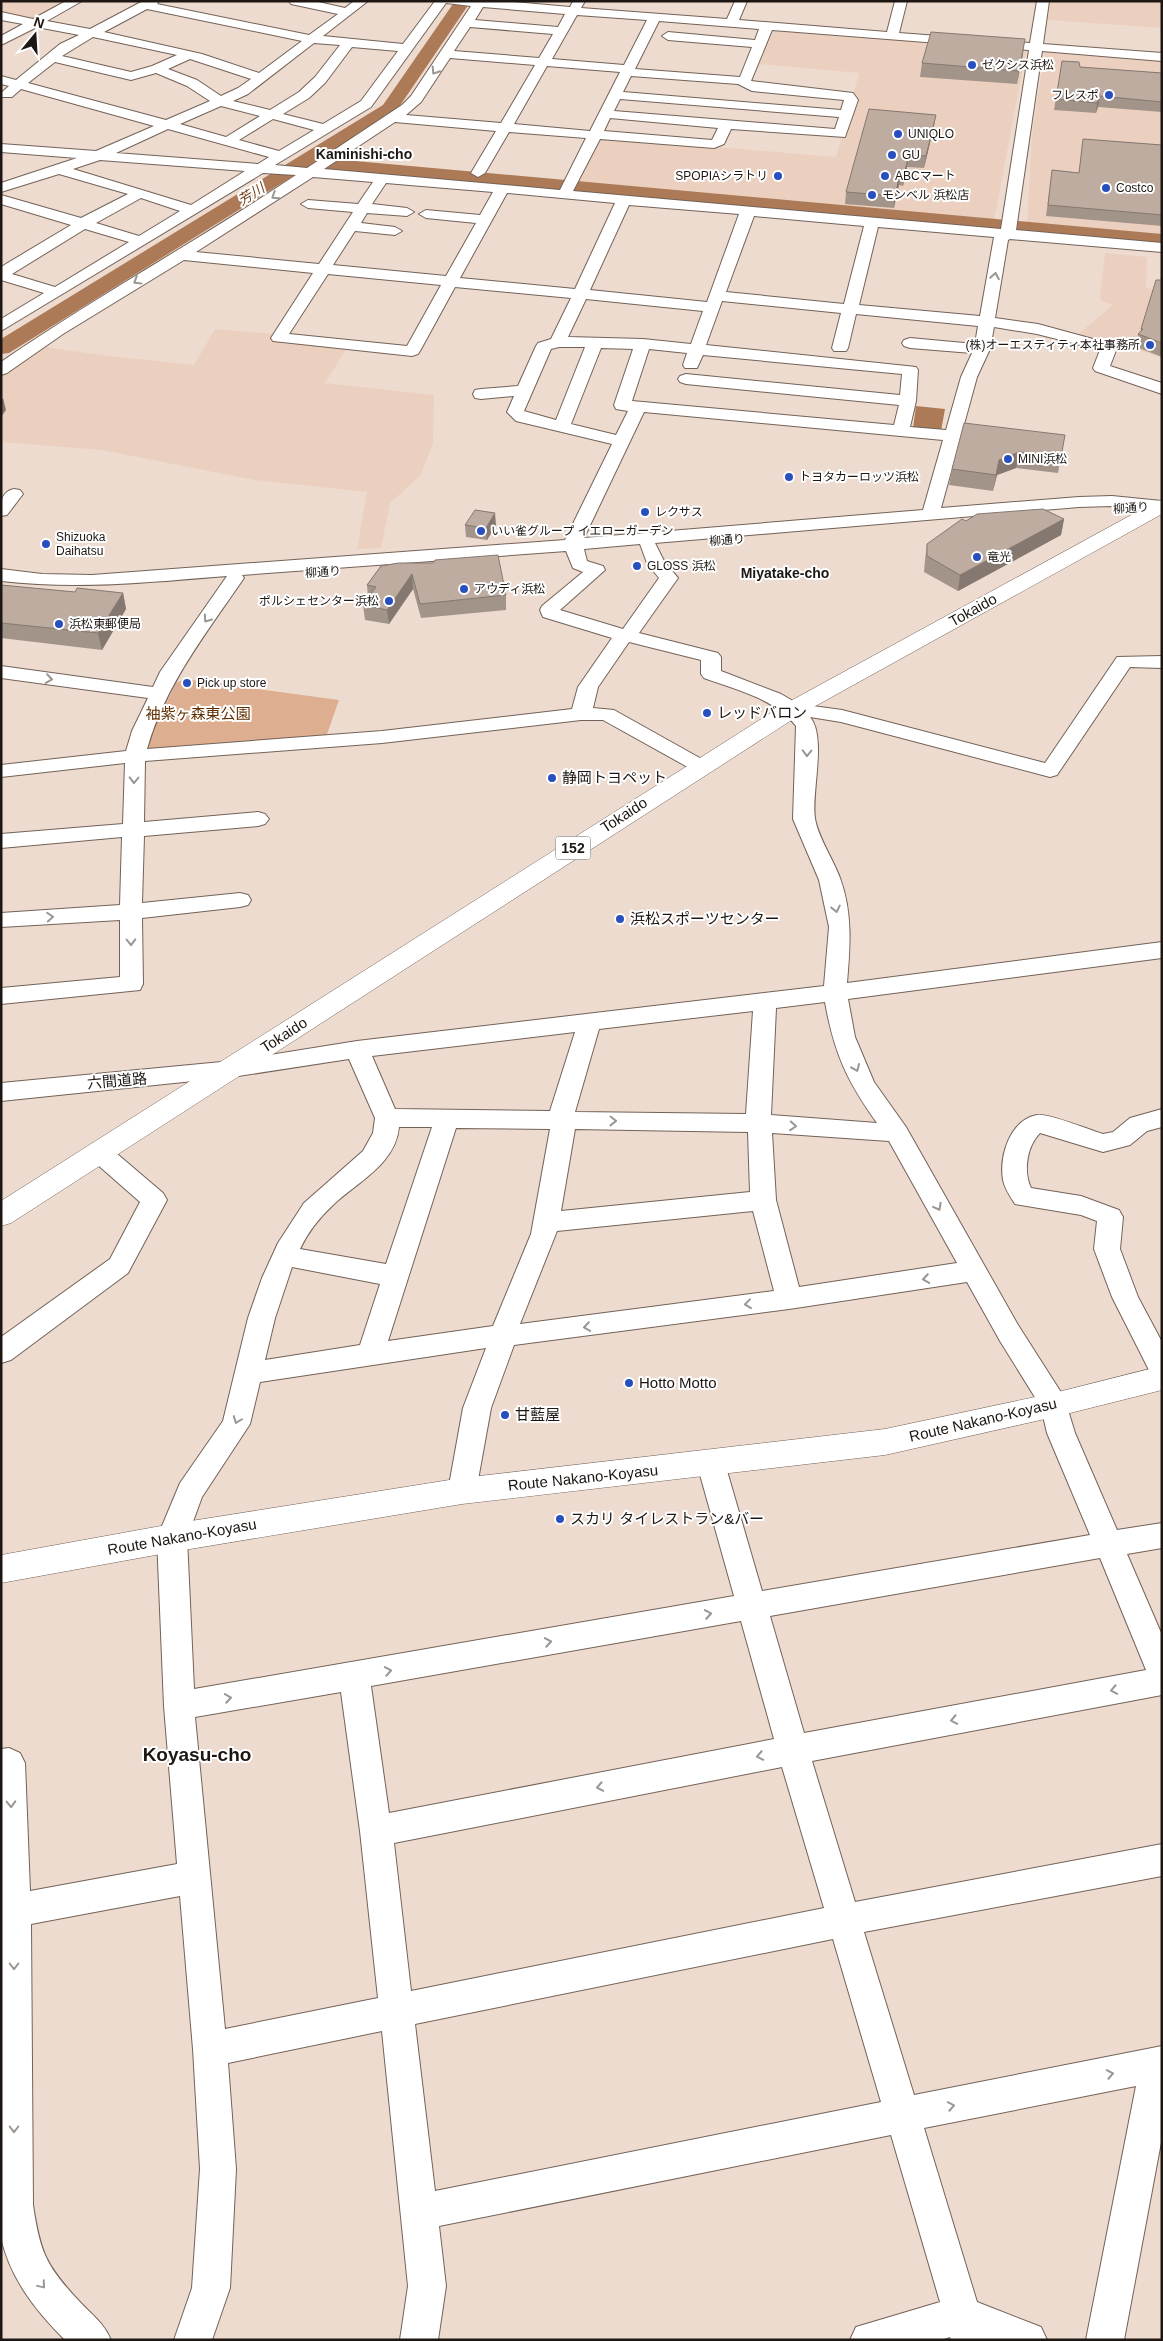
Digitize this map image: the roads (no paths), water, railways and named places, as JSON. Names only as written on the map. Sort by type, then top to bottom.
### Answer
[{"type":"main road","name":"Tokaido","points":[[1,1215],[232,1069],[700,766],[793,709],[1161,506]]},
{"type":"main road","name":"Route Nakano-Koyasu","points":[[1,1569],[172,1538],[462,1491],[711,1464],[885,1442],[1054,1405],[1162,1378]]},
{"type":"street","points":[[1,42],[76,1]]},
{"type":"street","points":[[295,1],[348,12]]},
{"type":"street","points":[[1,188],[95,157],[247,89],[362,1]]},
{"type":"street","points":[[5,320],[265,170],[282,156],[366,104],[441,1]]},
{"type":"street","points":[[451,1],[576,6],[655,17],[732,24],[1162,57]]},
{"type":"street","points":[[732,24],[741,1]]},
{"type":"street","points":[[892,36],[890,22],[901,1]]},
{"type":"street","points":[[931,514],[968,377],[982,349],[1001,238],[1009,229],[1043,1]]},
{"type":"street","points":[[1,98],[52,57],[90,33],[150,3],[312,39],[407,48]]},
{"type":"street","points":[[1,370],[57,331],[214,234],[393,118],[416,100],[479,3]]},
{"type":"street","points":[[478,173],[576,6]]},
{"type":"street","points":[[1,16],[148,44],[230,66],[261,78]]},
{"type":"street","points":[[567,188],[655,17]]},
{"type":"street","points":[[466,23],[562,30]]},
{"type":"street","points":[[745,81],[767,26]]},
{"type":"street","points":[[668,36],[761,44]]},
{"type":"street","points":[[228,142],[310,90],[320,80],[348,42]]},
{"type":"street","points":[[454,42],[551,50]]},
{"type":"street","points":[[446,54],[745,81]]},
{"type":"street","points":[[52,57],[134,76],[157,69],[188,55]]},
{"type":"street","points":[[157,69],[189,82],[219,101],[326,129]]},
{"type":"street","points":[[88,81],[115,72]]},
{"type":"street","points":[[1,80],[282,156]]},
{"type":"street","points":[[393,118],[505,127],[726,124],[840,134],[851,100],[844,95],[752,87],[744,83],[745,81]]},
{"type":"street","points":[[56,96],[75,86]]},
{"type":"street","points":[[615,94],[846,114]]},
{"type":"street","points":[[512,114],[714,144],[719,141],[726,124]]},
{"type":"street","points":[[1,148],[265,170],[317,167],[430,175],[502,189],[551,186]]},
{"type":"street","points":[[317,167],[382,178],[478,173],[624,200],[872,222],[1009,229],[1162,248]]},
{"type":"street","points":[[58,169],[193,210]]},
{"type":"street","points":[[382,178],[278,338],[412,352],[502,189]]},
{"type":"street","points":[[1,274],[84,223],[140,193]]},
{"type":"street","points":[[1,199],[141,241]]},
{"type":"street","points":[[558,342],[624,200]]},
{"type":"street","points":[[308,204],[407,212]]},
{"type":"street","points":[[676,410],[696,350],[748,211]]},
{"type":"street","points":[[426,214],[485,220]]},
{"type":"street","points":[[840,348],[872,222]]},
{"type":"street","points":[[351,226],[395,231]]},
{"type":"street","points":[[199,257],[214,234]]},
{"type":"street","points":[[179,255],[581,294],[851,309],[1024,326],[1109,348],[1101,368],[1162,389]]},
{"type":"street","points":[[1,274],[56,292]]},
{"type":"street","points":[[621,441],[517,415],[515,410],[544,346],[558,342],[643,344],[910,370],[908,401],[900,431]]},
{"type":"street","points":[[910,342],[982,349]]},
{"type":"street","points":[[562,426],[595,343]]},
{"type":"street","points":[[643,344],[622,405],[953,436]]},
{"type":"street","points":[[788,420],[802,360]]},
{"type":"street","points":[[686,379],[908,401]]},
{"type":"street","points":[[481,394],[524,390]]},
{"type":"street","points":[[638,406],[574,548],[579,564],[596,570],[550,610],[550,613],[710,657],[711,674],[774,698],[793,709],[806,725],[807,749],[804,819],[830,880],[840,927],[835,993],[843,1038],[863,1085],[897,1133],[1009,1333],[1054,1405],[1061,1433],[1162,1671]]},
{"type":"street","points":[[1,511],[14,494]]},
{"type":"street","name":"柳通り","points":[[1,584],[52,590],[88,591],[931,514],[1112,501],[1161,506]]},
{"type":"street","name":"柳通り","points":[[1,575],[42,580],[92,581],[574,548],[648,546],[1161,506]]},
{"type":"street","points":[[581,714],[588,687],[669,578],[656,563],[648,546]]},
{"type":"street","points":[[1,996],[132,984],[131,912],[135,756],[142,731],[170,672],[235,578]]},
{"type":"street","points":[[793,709],[842,716],[1050,771],[1124,661],[1162,662]]},
{"type":"street","points":[[1,672],[159,694]]},
{"type":"street","points":[[1,771],[135,756],[382,736],[581,714],[607,714],[700,766]]},
{"type":"street","points":[[1,841],[258,819]]},
{"type":"street","points":[[1,920],[131,912],[240,900]]},
{"type":"street","name":"六間道路","points":[[1,1092],[232,1069],[357,1050],[835,993],[998,970],[1162,950]]},
{"type":"street","points":[[765,1000],[758,1123],[763,1200],[789,1299]]},
{"type":"street","points":[[462,1491],[478,1408],[502,1335],[531,1267],[546,1222],[564,1120],[562,1109],[589,1023]]},
{"type":"street","points":[[193,2340],[211,2288],[218,2169],[210,2049],[180,1706],[172,1538],[190,1492],[236,1424],[262,1320],[284,1256],[298,1230],[315,1207],[376,1154],[386,1135],[387,1118],[357,1050]]},
{"type":"street","points":[[387,1118],[758,1123],[897,1133]]},
{"type":"street","points":[[1162,1118],[1138,1124],[1121,1139],[1103,1143],[1042,1124],[1033,1125],[1028,1128],[1016,1152],[1015,1159],[1016,1187],[1024,1197],[1056,1201],[1103,1212],[1110,1217],[1106,1249],[1124,1297],[1162,1368]]},
{"type":"street","points":[[370,1354],[447,1119]]},
{"type":"street","points":[[1,1352],[119,1266],[154,1200],[100,1153]]},
{"type":"street","points":[[546,1222],[763,1200]]},
{"type":"street","points":[[284,1256],[394,1276]]},
{"type":"street","points":[[249,1373],[502,1335],[530,1334],[789,1299],[974,1271]]},
{"type":"street","points":[[711,1464],[793,1750],[967,2327]]},
{"type":"street","points":[[180,1706],[1108,1546],[1162,1535]]},
{"type":"street","points":[[354,1677],[376,1831],[420,2212],[427,2286],[419,2340]]},
{"type":"street","points":[[376,1831],[1162,1681]]},
{"type":"street","points":[[1,1764],[9,1763],[8,1912],[15,2205],[22,2249],[35,2276],[72,2320],[92,2340]]},
{"type":"street","points":[[210,2049],[844,1920],[1162,1860]]},
{"type":"street","points":[[8,1912],[195,1877]]},
{"type":"street","points":[[420,2212],[1160,2063],[1105,2340]]},
{"type":"street","points":[[870,2340],[967,2327],[1028,2340]]},
{"type":"waterway","name":"芳川","points":[[303,162],[389,109],[463,1]]},
{"type":"waterway","name":"芳川","points":[[1,348],[303,162]]},
{"type":"waterway","points":[[303,162],[1162,240]]},
{"type":"place","name":"ゼクシス浜松","points":[[972,65]]},
{"type":"place","name":"フレスポ","points":[[1109,95]]},
{"type":"place","name":"UNIQLO","points":[[898,134]]},
{"type":"place","name":"GU","points":[[892,155]]},
{"type":"place","name":"SPOPIAシラトリ","points":[[778,176]]},
{"type":"place","name":"ABCマート","points":[[885,176]]},
{"type":"place","name":"Costco","points":[[1106,188]]},
{"type":"place","name":"モンベル 浜松店","points":[[872,195]]},
{"type":"place","name":"(株)オーエスティティ本社事務所","points":[[1150,345]]},
{"type":"place","name":"MINI浜松","points":[[1008,459]]},
{"type":"place","name":"トヨタカーロッツ浜松","points":[[789,477]]},
{"type":"place","name":"レクサス","points":[[645,512]]},
{"type":"place","name":"いい雀グループ イエローガーデン","points":[[481,531]]},
{"type":"place","name":"Shizuoka Daihatsu","points":[[46,544]]},
{"type":"place","name":"竜光","points":[[977,557]]},
{"type":"place","name":"GLOSS 浜松","points":[[637,566]]},
{"type":"place","name":"アウディ浜松","points":[[464,589]]},
{"type":"place","name":"ポルシェセンター浜松","points":[[389,601]]},
{"type":"place","name":"浜松東郵便局","points":[[59,624]]},
{"type":"place","name":"Pick up store","points":[[187,683]]},
{"type":"place","name":"レッドバロン","points":[[707,713]]},
{"type":"place","name":"静岡トヨペット","points":[[552,778]]},
{"type":"place","name":"浜松スポーツセンター","points":[[620,919]]},
{"type":"place","name":"Hotto Motto","points":[[629,1383]]},
{"type":"place","name":"甘藍屋","points":[[505,1415]]},
{"type":"place","name":"スカリ タイレストラン&バー","points":[[560,1519]]},
{"type":"district","name":"Kaminishi-cho","points":[[364,154]]},
{"type":"district","name":"Miyatake-cho","points":[[785,573]]},
{"type":"district","name":"Koyasu-cho","points":[[197,1754]]},
{"type":"park label","name":"袖紫ヶ森東公園","points":[[198,714]]}]
